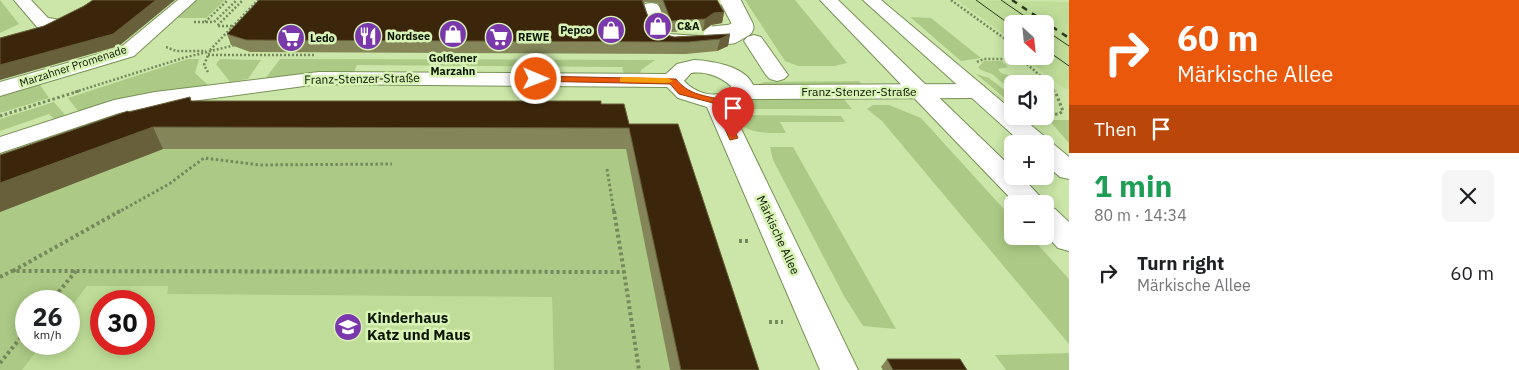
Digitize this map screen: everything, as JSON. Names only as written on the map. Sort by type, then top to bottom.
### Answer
[{"type":"street","points":[[22,0],[44,23],[55,24]]},
{"type":"street","name":"Marzahner Promenade","points":[[0,89],[127,52],[188,0]]},
{"type":"street","points":[[650,8],[660,38],[663,40],[735,38],[750,33],[749,25],[732,0]]},
{"type":"street","points":[[713,36],[732,34],[744,27],[732,0]]},
{"type":"street","points":[[828,0],[1024,195]]},
{"type":"street","points":[[871,0],[931,53],[966,69],[976,91],[1027,135]]},
{"type":"street","points":[[31,35],[72,16]]},
{"type":"street","points":[[849,21],[879,29],[900,49],[907,52],[931,53]]},
{"type":"street","points":[[754,41],[777,75]]},
{"type":"street","name":"Franz-Stenzer-Straße","points":[[0,145],[122,105],[155,98],[319,78],[673,81],[689,60],[715,68],[738,84],[910,83],[966,69]]},
{"type":"street","name":"Franz-Stenzer-Straße","points":[[738,84],[777,75],[910,83],[976,91]]},
{"type":"street","points":[[673,81],[682,92],[704,100],[716,101]]},
{"type":"street","name":"Franz-Stenzer-Straße","points":[[716,101],[734,97],[738,84]]},
{"type":"street","name":"Märkische Allee","points":[[716,101],[839,370]]},
{"type":"street","points":[[1054,158],[1069,171]]},
{"type":"street","points":[[1054,225],[1069,240]]},
{"type":"path","points":[[204,22],[228,0]]},
{"type":"path","points":[[162,22],[214,22],[237,0]]},
{"type":"path","points":[[233,26],[217,26],[243,0]]},
{"type":"path","points":[[206,58],[210,50],[258,0]]},
{"type":"path","points":[[951,0],[1004,38]]},
{"type":"path","points":[[0,116],[210,50],[238,44]]},
{"type":"path","points":[[170,46],[176,51],[210,50]]},
{"type":"path","points":[[267,61],[271,55]]},
{"type":"path","points":[[966,69],[984,60],[1004,60]]},
{"type":"path","points":[[1027,65],[1039,75]]},
{"type":"path","points":[[1054,92],[1062,105],[1063,111],[1054,114]]},
{"type":"path","points":[[0,277],[169,184],[204,158],[260,165],[392,164]]},
{"type":"path","points":[[607,169],[639,370]]},
{"type":"path","points":[[12,271],[624,272]]},
{"type":"path","points":[[60,290],[76,271]]},
{"type":"path","points":[[0,363],[15,345]]},
{"type":"shaded area","points":[[0,0],[19,24],[0,33]]},
{"type":"shaded area","points":[[197,0],[225,0],[206,18],[176,18]]},
{"type":"shaded area","points":[[745,0],[795,0],[847,63],[834,66],[798,66],[785,61]]},
{"type":"shaded area","points":[[957,0],[1069,2],[1069,89],[1063,88],[1054,81],[1054,75],[1046,75],[1034,65],[1054,65],[1054,15],[1004,15],[1004,34]]},
{"type":"shaded area","points":[[910,17],[931,18],[981,58],[961,61]]},
{"type":"shaded area","points":[[188,59],[199,59],[195,73],[208,85],[149,94],[78,111],[68,98]]},
{"type":"shaded area","points":[[220,59],[261,60],[248,79],[230,82],[216,64]]},
{"type":"shaded area","points":[[280,59],[655,60],[641,70],[640,75],[624,75],[622,67],[357,65],[354,72],[316,72],[265,79]]},
{"type":"shaded area","points":[[984,61],[1001,61],[1008,67],[998,69],[1001,73],[1008,75],[1004,75],[1004,84],[992,74],[978,67]]},
{"type":"shaded area","points":[[976,74],[989,78],[1004,90],[1004,97]]},
{"type":"shaded area","points":[[859,81],[863,86],[758,84],[765,82]]},
{"type":"shaded area","points":[[38,82],[49,98],[0,113],[0,93]]},
{"type":"shaded area","points":[[842,97],[852,109],[732,109],[733,104],[755,99]]},
{"type":"shaded area","points":[[54,102],[66,116],[55,120],[49,114],[0,131],[0,119]]},
{"type":"shaded area","points":[[873,105],[889,105],[921,118],[1004,209],[1004,245],[1038,245],[1069,279],[1069,344],[882,121],[867,109]]},
{"type":"shaded area","points":[[735,115],[841,116],[845,122],[780,122],[786,133],[764,133],[756,132],[743,126],[738,122]]},
{"type":"shaded area","points":[[1054,120],[1069,120],[1069,143],[1053,125]]},
{"type":"shaded area","points":[[163,147],[483,149],[601,147],[602,149],[627,149],[677,370],[554,370],[552,297],[167,294],[168,286],[87,286],[80,295],[80,290],[15,290],[15,355],[34,355],[22,370],[0,370],[0,212]]},
{"type":"shaded area","points":[[770,147],[793,147],[896,329],[863,326],[844,296],[773,160]]},
{"type":"shaded area","name":"Kinderhaus Katz und Maus","points":[[87,286],[168,286],[167,294],[552,297],[554,370],[22,370],[34,355],[80,355],[80,295]]},
{"type":"shaded area","points":[[1069,353],[1069,370],[1006,370],[995,355]]},
{"type":"building","points":[[93,0],[156,0],[113,34],[0,65],[0,38],[44,26]]},
{"type":"building","points":[[259,0],[642,0],[653,31],[674,37],[730,34],[720,39],[688,42],[246,40],[227,34]]},
{"type":"building","points":[[663,0],[717,0],[724,12],[714,13],[705,19],[671,21]]},
{"type":"building","points":[[190,97],[191,101],[601,101],[601,104],[624,104],[629,124],[678,124],[759,370],[681,370],[629,128],[153,127],[0,183],[0,155],[128,111]]},
{"type":"building","points":[[887,359],[960,359],[967,370],[893,370]]},
{"type":"tram line","points":[[976,0],[1004,20]]},
{"type":"tram line","points":[[1001,0],[1023,15]]},
{"type":"tram line","points":[[1054,36],[1069,46]]},
{"type":"tram line","points":[[1054,55],[1069,66]]},
{"type":"railway","points":[[1012,0],[1069,38]]},
{"type":"slow traffic","points":[[623,80],[668,81]]},
{"type":"place","name":"C&A","points":[[658,26]]},
{"type":"place","name":"Pepco","points":[[611,30]]},
{"type":"place","name":"Golßener Marzahn","points":[[453,34]]},
{"type":"place","name":"Nordsee","points":[[368,36]]},
{"type":"place","name":"REWE","points":[[499,37]]},
{"type":"place","name":"Ledo","points":[[291,38]]},
{"type":"place","name":"Kinderhaus Katz und Maus","points":[[348,327]]},
{"type":"route","points":[[536,79],[673,81],[675,86],[682,92],[692,97],[716,101],[733,138]]}]
